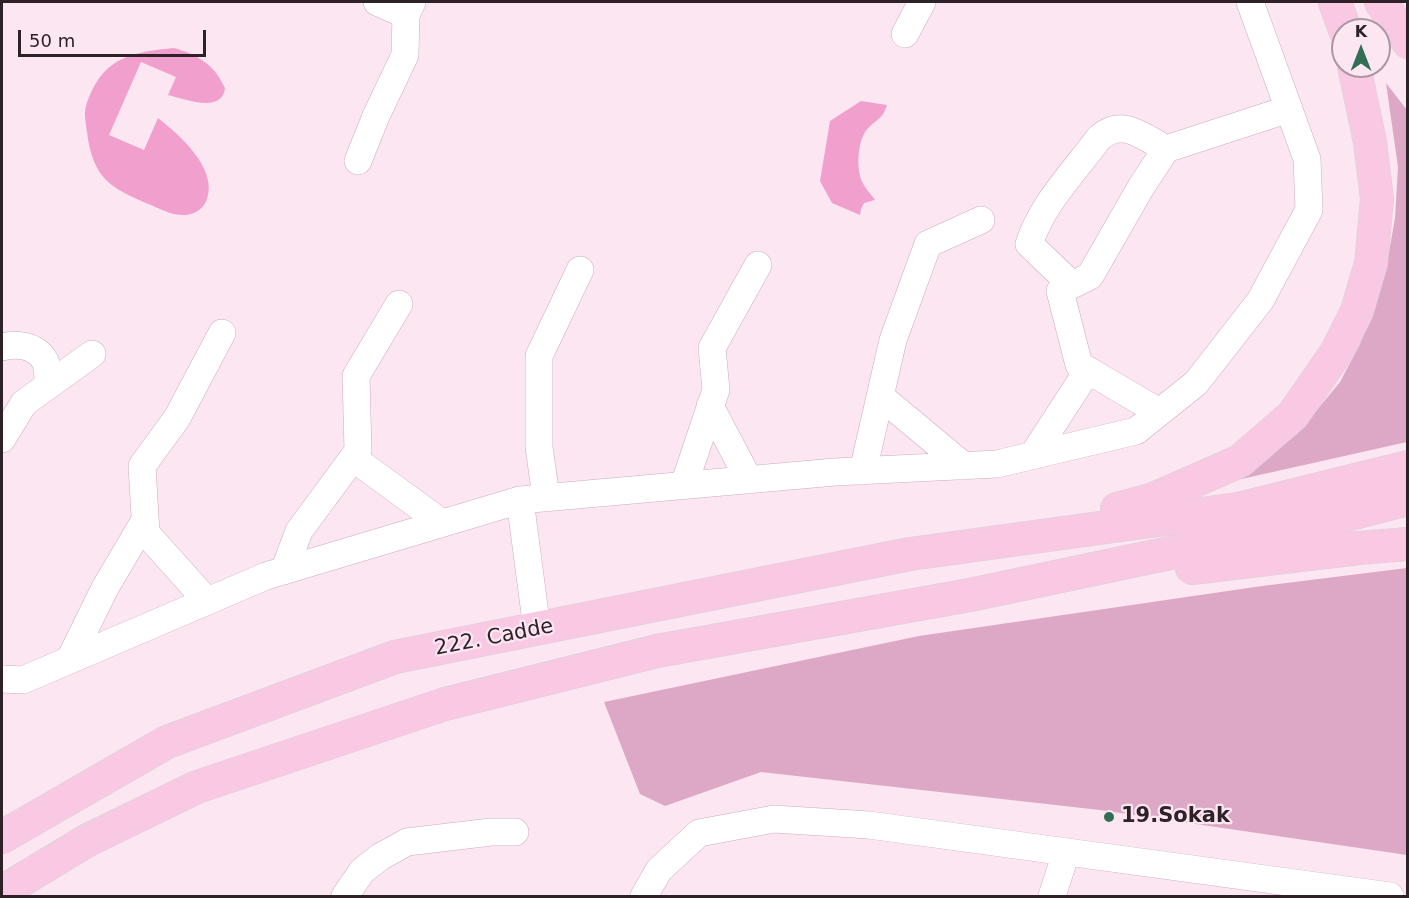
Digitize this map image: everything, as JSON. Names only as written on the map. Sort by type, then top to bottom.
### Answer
[{"type":"main road","points":[[1335,2],[1341,18]]},
{"type":"main road","points":[[1381,2],[1407,42]]},
{"type":"main road","points":[[1019,538],[1151,500],[1240,462],[1293,415],[1336,353],[1357,312],[1371,263],[1377,199],[1370,142],[1357,78]]},
{"type":"main road","points":[[1019,538],[1238,509],[1407,467]]},
{"type":"main road","points":[[2,892],[88,840],[197,787],[445,704],[657,651],[970,595],[1327,520],[1407,499]]},
{"type":"main road","name":"222. Cadde","points":[[2,837],[167,742],[395,657],[910,554],[1019,538]]},
{"type":"main road","points":[[970,595],[1407,544]]},
{"type":"street","points":[[358,162],[376,116],[405,55],[409,8],[377,2]]},
{"type":"street","points":[[905,34],[922,2]]},
{"type":"street","points":[[2,679],[23,680],[266,576],[533,498],[862,471],[997,464],[1136,430],[1196,382],[1260,301],[1309,210],[1307,159],[1250,2]]},
{"type":"street","points":[[1159,412],[1079,364],[1060,291],[1090,276],[1141,187],[1166,149],[1289,109]]},
{"type":"street","points":[[1072,285],[1029,244],[1035,224],[1107,130],[1118,128],[1130,130],[1166,149]]},
{"type":"street","points":[[862,471],[893,340],[928,244],[981,220]]},
{"type":"street","points":[[684,485],[716,390],[712,348],[758,265]]},
{"type":"street","points":[[537,629],[533,498],[539,447],[539,356],[580,270]]},
{"type":"street","points":[[284,571],[299,531],[358,451],[356,376],[399,304]]},
{"type":"street","points":[[207,602],[146,533],[142,466],[177,418],[222,333]]},
{"type":"street","points":[[2,347],[21,345],[33,349],[45,361],[48,385]]},
{"type":"street","points":[[2,439],[24,403],[92,354]]},
{"type":"street","points":[[1033,455],[1088,370]]},
{"type":"street","points":[[880,396],[964,466]]},
{"type":"street","points":[[710,406],[749,480]]},
{"type":"street","points":[[353,458],[442,523]]},
{"type":"street","points":[[70,659],[105,588],[145,520]]},
{"type":"street","points":[[644,897],[659,870],[699,832],[774,819],[869,825],[1390,897]]},
{"type":"street","points":[[345,897],[362,871],[380,857],[407,842],[491,832],[515,832]]},
{"type":"street","points":[[1052,897],[1066,853]]},
{"type":"shaded area","points":[[174,48],[198,57],[216,73],[225,88],[222,96],[217,101],[202,103],[168,95],[176,77],[141,62],[109,135],[144,150],[158,118],[186,143],[202,165],[209,188],[202,208],[186,215],[177,215],[137,199],[106,180],[94,161],[85,118],[87,102],[96,83],[113,65],[134,54]]},
{"type":"shaded area","points":[[1386,83],[1407,110],[1407,442],[1237,480],[1297,434],[1340,382],[1360,344],[1377,299],[1388,258],[1395,218],[1398,167]]},
{"type":"shaded area","points":[[861,101],[887,105],[885,111],[867,130],[860,143],[858,161],[860,176],[864,186],[875,200],[864,203],[860,215],[832,203],[820,181],[830,121]]},
{"type":"shaded area","points":[[1407,568],[1407,855],[1100,810],[761,772],[665,806],[640,794],[604,702],[919,636],[1262,586]]},
{"type":"place","name":"19.Sokak","points":[[1109,817]]}]
